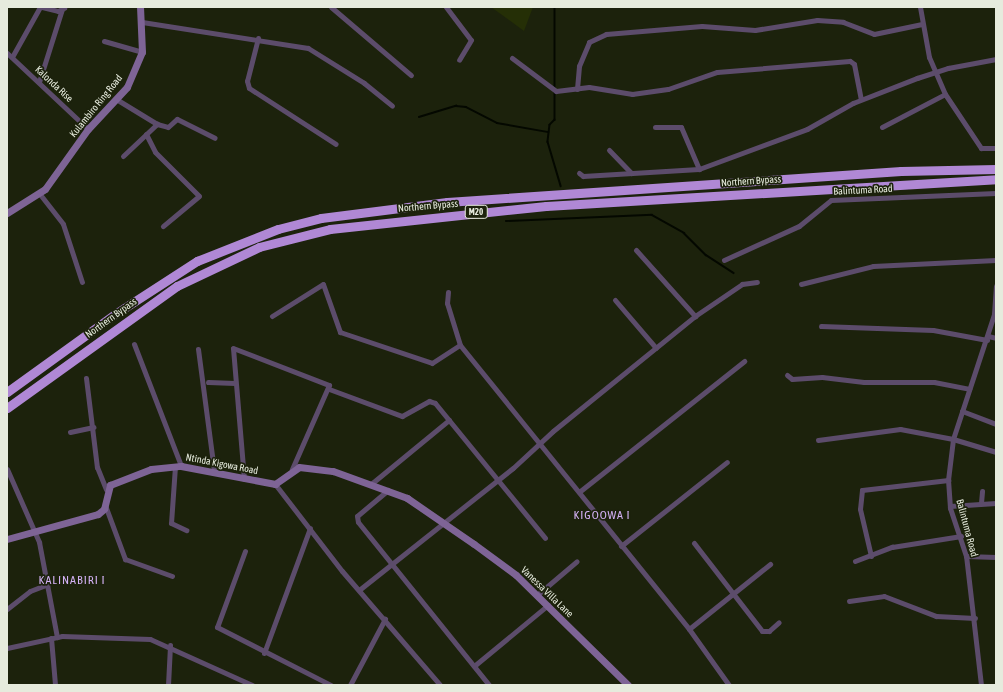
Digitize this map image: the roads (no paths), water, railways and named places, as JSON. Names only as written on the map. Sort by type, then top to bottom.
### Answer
[{"type":"highway","name":"Northern Bypass","points":[[7,392],[115,314],[197,261],[278,228],[320,218],[447,202],[901,171],[996,169]]},
{"type":"highway","name":"Northern Bypass","points":[[7,408],[146,306],[191,278],[259,247],[330,229],[546,206],[996,179]]},
{"type":"street","points":[[12,57],[41,7],[63,8],[39,82]]},
{"type":"street","name":"Kulambiro Ring Road","points":[[7,213],[39,194],[88,129],[116,99],[134,74],[142,52],[142,22],[140,7]]},
{"type":"street","points":[[331,7],[411,74]]},
{"type":"street","points":[[446,7],[471,40],[459,60]]},
{"type":"street","points":[[920,7],[922,24],[936,72],[945,94],[981,148],[996,148]]},
{"type":"street","points":[[577,89],[578,71],[589,42],[606,34],[702,26],[755,30],[817,20],[843,22],[874,34],[922,24]]},
{"type":"street","points":[[142,22],[284,42],[316,51],[392,106]]},
{"type":"street","points":[[258,38],[247,81],[249,88],[336,144]]},
{"type":"street","points":[[104,41],[142,52]]},
{"type":"street","name":"Kalonda Rise","points":[[7,52],[88,129]]},
{"type":"street","points":[[512,58],[556,91],[577,89],[654,93],[717,72],[850,61],[854,64],[861,99]]},
{"type":"street","points":[[580,173],[583,176],[699,169],[808,129],[861,99],[936,72],[996,59]]},
{"type":"street","points":[[882,127],[945,94]]},
{"type":"street","points":[[116,99],[157,124],[168,127],[177,119],[215,138]]},
{"type":"street","points":[[123,156],[157,124]]},
{"type":"street","points":[[655,127],[681,127],[699,169]]},
{"type":"street","points":[[146,134],[155,152],[199,196],[163,226]]},
{"type":"street","points":[[609,150],[631,173]]},
{"type":"street","points":[[39,194],[63,224],[82,282]]},
{"type":"street","name":"Balintuma Road","points":[[724,260],[799,226],[831,200],[996,194]]},
{"type":"street","points":[[636,250],[695,316]]},
{"type":"street","points":[[801,284],[873,266],[996,260]]},
{"type":"street","points":[[359,590],[391,563],[497,481],[695,316],[742,284],[756,282]]},
{"type":"street","points":[[272,316],[323,284],[340,332],[432,363],[460,346]]},
{"type":"street","name":"Balintuma Road","points":[[981,685],[975,618],[966,556],[961,536],[950,506],[948,480],[953,439],[994,314],[996,286]]},
{"type":"street","points":[[448,292],[447,302],[460,346],[689,629],[729,685]]},
{"type":"street","points":[[615,300],[656,348]]},
{"type":"street","points":[[821,326],[933,330],[996,338]]},
{"type":"street","points":[[134,344],[178,466],[171,523],[186,530]]},
{"type":"street","points":[[244,479],[235,383],[234,348],[317,378],[327,384],[329,389],[405,416],[434,401],[497,481],[545,538]]},
{"type":"street","points":[[198,350],[214,471]]},
{"type":"street","points":[[579,492],[744,361]]},
{"type":"street","points":[[787,375],[792,379],[822,377],[864,382],[934,382],[969,389]]},
{"type":"street","points":[[86,378],[97,467],[106,489],[105,505],[125,558],[172,576]]},
{"type":"street","points":[[208,382],[235,383]]},
{"type":"street","points":[[329,389],[292,469],[275,484],[359,590],[440,685]]},
{"type":"street","points":[[962,411],[996,424]]},
{"type":"street","points":[[371,484],[449,420]]},
{"type":"street","points":[[70,432],[93,427]]},
{"type":"street","points":[[818,440],[900,429],[953,439],[996,452]]},
{"type":"street","points":[[621,546],[727,462]]},
{"type":"street","name":"Ntinda Kigowa Road","points":[[106,489],[144,470],[178,466],[214,471],[244,479],[275,484]]},
{"type":"street","points":[[7,469],[36,533],[48,584],[54,638],[55,685]]},
{"type":"street","points":[[292,469],[323,469],[371,484],[388,490],[444,522]]},
{"type":"street","points":[[871,556],[860,509],[862,490],[948,480]]},
{"type":"street","points":[[388,490],[357,518],[391,563],[489,685]]},
{"type":"street","points":[[981,503],[982,491]]},
{"type":"street","points":[[950,506],[996,503]]},
{"type":"street","points":[[7,539],[36,533],[98,514],[105,505]]},
{"type":"street","name":"Vanessa Villa Lane","points":[[444,522],[536,594],[628,685]]},
{"type":"street","points":[[264,652],[310,528]]},
{"type":"street","points":[[855,561],[892,547],[961,536]]},
{"type":"street","points":[[694,543],[762,631],[769,631],[779,622]]},
{"type":"street","points":[[245,551],[217,627],[331,685]]},
{"type":"street","points":[[966,556],[996,557]]},
{"type":"street","points":[[536,594],[577,561]]},
{"type":"street","points":[[689,629],[770,564]]},
{"type":"street","points":[[7,609],[30,591],[48,584]]},
{"type":"street","points":[[849,601],[884,596],[936,616],[975,618]]},
{"type":"street","points":[[474,666],[548,605]]},
{"type":"street","points":[[350,685],[385,620]]},
{"type":"street","points":[[7,648],[54,638],[135,636],[170,645],[252,685]]},
{"type":"street","points":[[168,685],[170,645]]},
{"type":"waterway","points":[[555,7],[555,89]]},
{"type":"waterway","points":[[555,92],[555,120],[550,125],[548,142],[561,186]]},
{"type":"waterway","points":[[419,117],[456,106],[466,107],[497,123],[548,132]]},
{"type":"waterway","points":[[506,221],[652,215],[684,233],[706,255],[734,273]]},
{"type":"district","name":"KIGOOWA I","points":[[602,516]]},
{"type":"district","name":"KALINABIRI I","points":[[72,581]]}]
